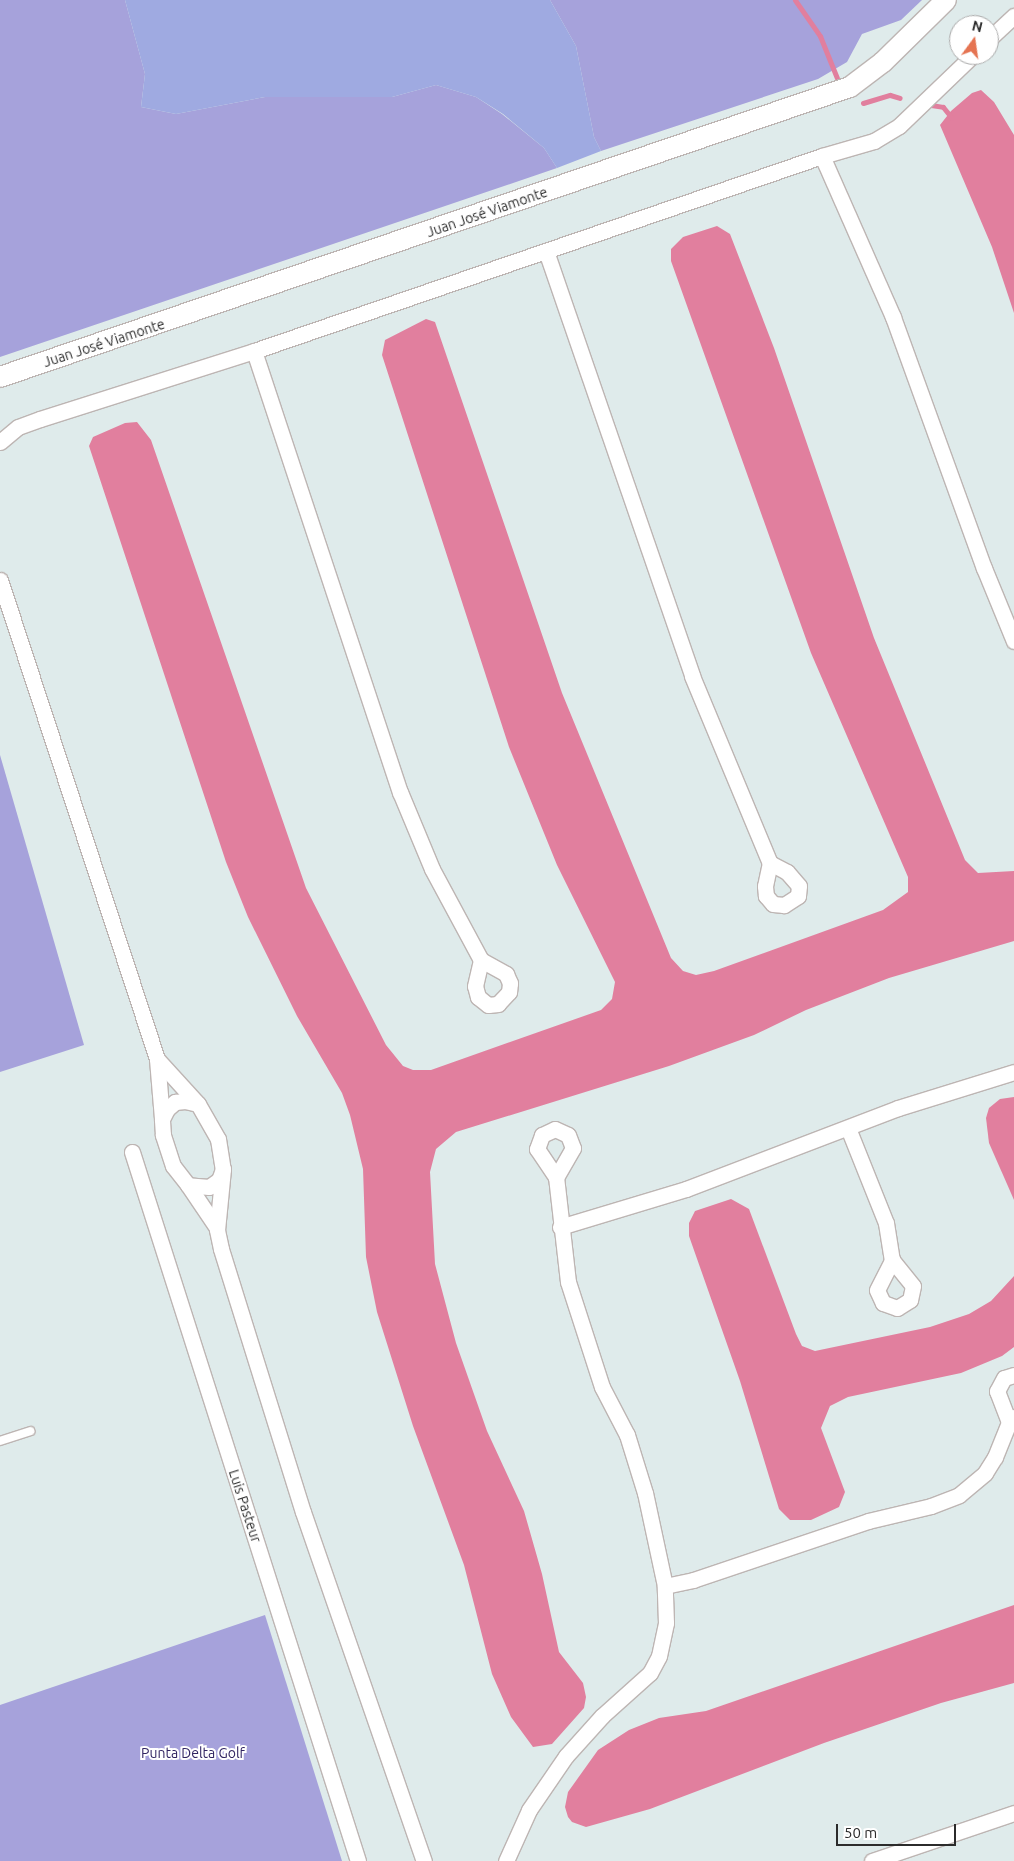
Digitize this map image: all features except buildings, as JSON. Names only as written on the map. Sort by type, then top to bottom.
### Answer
[{"type":"street","name":"Juan José Viamonte","points":[[0,377],[850,87],[883,62],[946,0]]},
{"type":"street","points":[[999,30],[1014,16]]},
{"type":"street","points":[[0,442],[18,428],[40,419],[254,350],[822,156],[874,141],[891,132],[962,65]]},
{"type":"street","points":[[822,156],[893,318],[1014,641]]},
{"type":"street","points":[[546,251],[692,676],[770,863]]},
{"type":"street","points":[[254,350],[400,792],[432,869],[481,960]]},
{"type":"street","points":[[0,580],[157,1059],[163,1135],[173,1166],[188,1185],[217,1230],[303,1512],[424,1861]]},
{"type":"street","points":[[157,1059],[198,1104],[218,1139],[223,1169],[217,1230]]},
{"type":"street","points":[[560,1227],[686,1190],[948,1090],[1014,1072]]},
{"type":"street","points":[[162,1119],[175,1102],[198,1104]]},
{"type":"street","points":[[848,1128],[886,1223],[892,1260]]},
{"type":"street","name":"Luis Pasteur","points":[[132,1152],[358,1861]]},
{"type":"street","points":[[188,1185],[209,1188],[219,1180],[223,1169]]},
{"type":"street","points":[[506,1861],[529,1810],[566,1756],[602,1716],[650,1672],[664,1640],[665,1586],[636,1463],[627,1435],[602,1387],[571,1291],[560,1227],[556,1177]]},
{"type":"street","points":[[665,1586],[693,1580],[787,1547],[959,1495],[985,1472],[995,1457],[1011,1420],[997,1391],[1004,1378],[1014,1375]]},
{"type":"street","points":[[872,1861],[1014,1813]]},
{"type":"lane","points":[[0,1441],[30,1431]]},
{"type":"green space","points":[[0,0],[125,0],[145,74],[141,107],[176,114],[265,97],[392,97],[436,85],[476,97],[502,114],[544,148],[557,168],[0,357]]},
{"type":"green space","points":[[550,0],[922,0],[901,20],[862,34],[847,62],[818,79],[601,151],[594,137],[576,46]]},
{"type":"green space","points":[[0,755],[84,1045],[0,1072]]},
{"type":"green space","name":"Punta Delta Golf","points":[[265,1615],[342,1861],[0,1861],[0,1705]]},
{"type":"shaded area","points":[[125,0],[550,0],[576,46],[594,137],[601,151],[557,168],[544,148],[503,114],[476,97],[436,85],[392,97],[265,97],[176,114],[141,107],[145,74]]},
{"type":"shaded area","points":[[981,90],[994,102],[1014,135],[1014,313],[992,247],[940,125],[951,111],[972,93]]},
{"type":"shaded area","points":[[717,226],[730,234],[774,348],[874,638],[965,860],[978,873],[1014,871],[1014,941],[889,978],[806,1010],[754,1035],[669,1066],[456,1132],[436,1149],[430,1172],[435,1264],[456,1343],[487,1431],[524,1511],[542,1574],[559,1652],[583,1683],[586,1697],[584,1708],[552,1744],[533,1747],[511,1717],[492,1674],[464,1565],[413,1426],[377,1312],[366,1257],[363,1169],[350,1115],[342,1093],[297,1016],[248,917],[226,862],[89,446],[93,437],[125,423],[137,422],[151,440],[306,888],[386,1045],[403,1066],[413,1070],[431,1070],[601,1010],[612,999],[615,982],[557,865],[509,747],[382,355],[385,340],[426,319],[435,322],[562,693],[671,958],[683,971],[696,975],[714,971],[883,910],[908,892],[908,877],[811,653],[671,261],[671,249],[683,237]]},
{"type":"shaded area","points":[[1014,1097],[1014,1200],[989,1143],[986,1118],[989,1108],[1000,1099]]},
{"type":"shaded area","points":[[731,1199],[749,1209],[796,1334],[802,1346],[815,1351],[930,1327],[969,1314],[991,1301],[1014,1276],[1014,1347],[1002,1356],[961,1373],[848,1397],[830,1406],[821,1428],[845,1492],[839,1507],[811,1520],[790,1520],[779,1509],[740,1381],[689,1236],[689,1223],[695,1211]]},
{"type":"shaded area","points":[[1014,1605],[1014,1683],[941,1703],[824,1743],[650,1809],[586,1827],[572,1822],[568,1817],[565,1807],[568,1792],[598,1750],[629,1730],[659,1718],[706,1711]]},
{"type":"waterway","points":[[795,0],[820,36],[837,78]]},
{"type":"waterway","points":[[863,103],[890,95],[900,98]]},
{"type":"waterway","points":[[931,105],[943,107],[952,118]]}]
